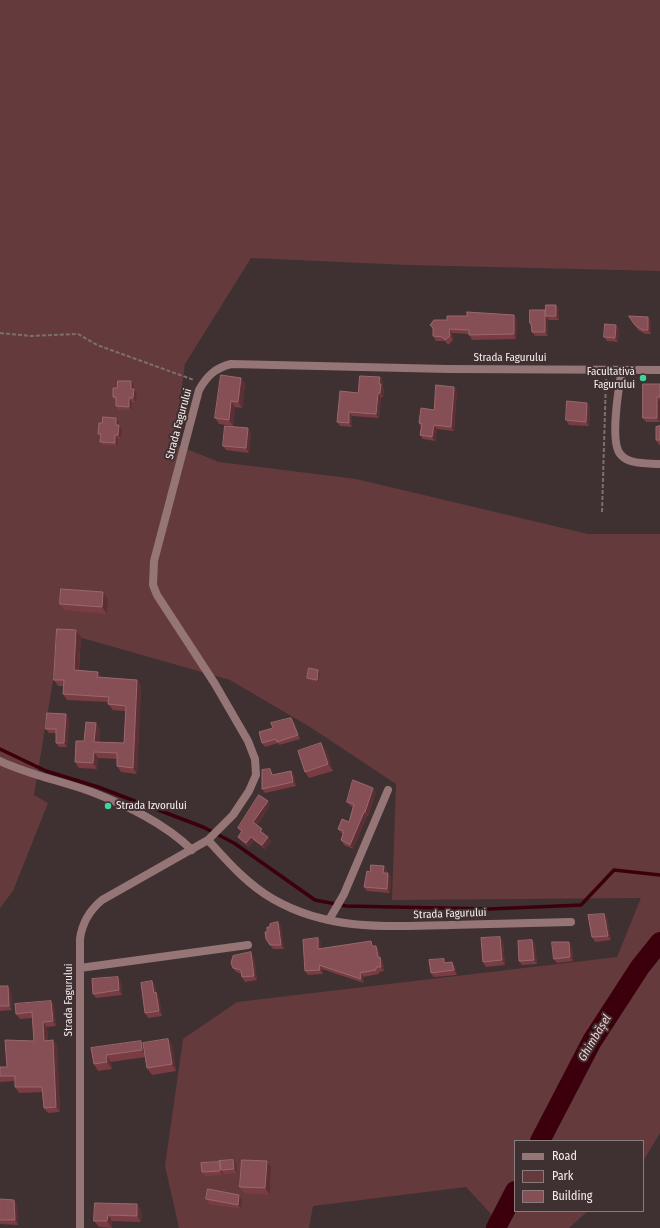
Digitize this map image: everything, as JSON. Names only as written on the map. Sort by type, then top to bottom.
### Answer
[{"type":"street","name":"Strada Fagurului","points":[[80,1228],[81,932],[89,914],[102,900],[210,839],[233,815],[249,791],[256,775],[255,759],[248,741],[225,700],[157,595],[153,584],[154,562],[199,390],[203,383],[212,372],[221,366],[231,364],[448,370],[660,370]]},
{"type":"street","points":[[622,370],[618,389],[616,446],[620,455],[630,461],[660,464]]},
{"type":"street","points":[[0,761],[49,780],[92,792],[133,810],[170,831],[192,850]]},
{"type":"street","points":[[329,920],[341,900],[388,790]]},
{"type":"street","name":"Strada Fagurului","points":[[210,839],[252,885],[272,899],[295,910],[329,920],[358,926],[389,927],[571,922]]},
{"type":"street","points":[[80,968],[248,945]]},
{"type":"path","points":[[0,333],[31,336],[78,334],[97,345],[203,383]]},
{"type":"path","points":[[602,512],[606,369]]},
{"type":"green space","points":[[0,0],[660,0],[660,271],[408,265],[251,258],[185,364],[174,444],[219,462],[356,479],[588,534],[660,534],[660,1133],[644,1159],[644,1140],[514,1140],[514,1212],[587,1212],[569,1228],[504,1228],[466,1187],[313,1206],[309,1228],[179,1228],[165,1166],[183,1039],[237,1002],[617,957],[641,898],[392,900],[396,784],[310,727],[230,680],[61,632],[34,795],[48,803],[13,891],[0,908]]},
{"type":"building","points":[[546,305],[556,305],[556,316],[546,316]]},
{"type":"building","points":[[530,310],[545,310],[545,332],[532,332]]},
{"type":"building","points":[[467,312],[514,315],[514,334],[469,335],[469,330],[449,329],[450,336],[445,340],[442,337],[433,336],[433,328],[430,325],[434,320],[447,320],[447,316],[467,316]]},
{"type":"building","points":[[629,316],[648,317],[648,330],[642,330],[635,325]]},
{"type":"building","points":[[605,324],[616,325],[615,338],[604,337]]},
{"type":"building","points":[[221,375],[241,378],[238,402],[231,401],[229,420],[215,418]]},
{"type":"building","points":[[360,376],[380,377],[379,384],[381,384],[380,393],[378,393],[376,414],[349,412],[349,423],[337,422],[340,391],[358,393]]},
{"type":"building","points":[[118,381],[131,381],[131,389],[134,389],[133,398],[129,398],[129,407],[116,406],[116,397],[113,397],[113,388],[117,388]]},
{"type":"building","points":[[643,384],[660,384],[660,397],[657,397],[657,418],[643,418]]},
{"type":"building","points":[[436,385],[454,387],[451,427],[434,425],[432,437],[420,435],[422,424],[419,423],[421,408],[434,410]]},
{"type":"building","points":[[567,401],[587,403],[586,422],[566,420]]},
{"type":"building","points":[[103,417],[116,418],[116,425],[119,425],[118,435],[115,435],[115,443],[100,442],[101,434],[98,434],[99,423],[102,423]]},
{"type":"building","points":[[225,426],[248,428],[246,448],[223,446]]},
{"type":"building","points":[[660,426],[660,440],[656,440],[656,427]]},
{"type":"building","points":[[61,589],[103,592],[102,607],[60,604]]},
{"type":"building","points":[[57,629],[76,630],[74,670],[98,672],[97,677],[137,680],[133,768],[117,766],[117,753],[94,752],[93,763],[75,762],[76,741],[84,741],[86,722],[96,723],[94,742],[124,743],[126,706],[108,704],[109,697],[63,694],[64,680],[54,680]]},
{"type":"building","points":[[309,668],[318,670],[317,680],[307,678]]},
{"type":"building","points":[[47,713],[66,714],[64,743],[56,743],[56,729],[46,729]]},
{"type":"building","points":[[291,718],[298,735],[277,742],[276,739],[262,743],[259,732],[273,728],[271,723]]},
{"type":"building","points":[[321,743],[328,764],[305,772],[298,751]]},
{"type":"building","points":[[270,769],[272,775],[291,771],[293,782],[262,789],[262,770]]},
{"type":"building","points":[[353,780],[373,788],[365,812],[350,845],[341,840],[344,831],[338,829],[342,819],[349,822],[354,804],[347,802]]},
{"type":"building","points":[[259,795],[268,801],[253,822],[262,829],[260,831],[268,837],[262,845],[251,837],[246,843],[238,837],[242,831],[238,828]]},
{"type":"building","points":[[371,865],[384,866],[383,873],[388,873],[387,889],[364,887],[367,871],[370,872]]},
{"type":"building","points":[[604,914],[608,936],[592,937],[588,915]]},
{"type":"building","points":[[278,922],[281,945],[270,945],[266,939],[265,932],[267,932],[267,927],[270,927],[270,924]]},
{"type":"building","points":[[500,937],[502,960],[483,962],[481,938]]},
{"type":"building","points":[[318,938],[318,949],[371,941],[372,946],[376,946],[378,957],[380,957],[381,967],[376,967],[376,970],[360,973],[361,979],[319,965],[320,970],[305,971],[303,940]]},
{"type":"building","points":[[532,940],[534,960],[519,961],[518,941]]},
{"type":"building","points":[[552,942],[569,942],[570,957],[554,959]]},
{"type":"building","points":[[251,952],[254,976],[242,977],[241,970],[233,968],[231,963],[233,956]]},
{"type":"building","points":[[444,959],[444,963],[452,962],[454,970],[431,973],[429,960]]},
{"type":"building","points":[[118,977],[119,990],[93,994],[92,979]]},
{"type":"building","points":[[152,981],[154,993],[156,992],[159,1011],[145,1013],[141,983]]},
{"type":"building","points":[[0,986],[8,986],[9,1006],[0,1006]]},
{"type":"building","points":[[51,1001],[53,1021],[43,1022],[44,1041],[53,1040],[56,1107],[44,1108],[42,1087],[15,1087],[15,1076],[0,1076],[0,1067],[7,1067],[5,1040],[34,1041],[32,1012],[16,1014],[15,1004]]},
{"type":"building","points":[[168,1039],[172,1064],[147,1068],[143,1043]]},
{"type":"building","points":[[141,1041],[142,1050],[106,1055],[107,1062],[94,1064],[91,1048]]},
{"type":"building","points":[[233,1160],[234,1169],[221,1170],[219,1161]]},
{"type":"building","points":[[242,1160],[267,1161],[265,1188],[240,1187]]},
{"type":"building","points":[[220,1162],[220,1171],[202,1172],[201,1163]]},
{"type":"building","points":[[208,1189],[239,1195],[238,1205],[206,1199]]},
{"type":"building","points":[[0,1199],[14,1200],[15,1220],[0,1220]]},
{"type":"building","points":[[95,1203],[137,1204],[137,1216],[108,1215],[107,1221],[94,1221]]},
{"type":"waterway","points":[[0,749],[46,771],[98,787],[203,827],[234,843],[315,900],[346,906],[489,909],[581,905],[614,870],[660,875]]},
{"type":"waterway","name":"Ghimbășel","points":[[541,1140],[592,1041],[640,967],[660,942]]},
{"type":"waterway","name":"Ghimbășel","points":[[496,1228],[514,1193]]},
{"type":"place","name":"Facultativă Fagurului","points":[[643,378]]},
{"type":"place","name":"Strada Izvorului","points":[[108,806]]}]
